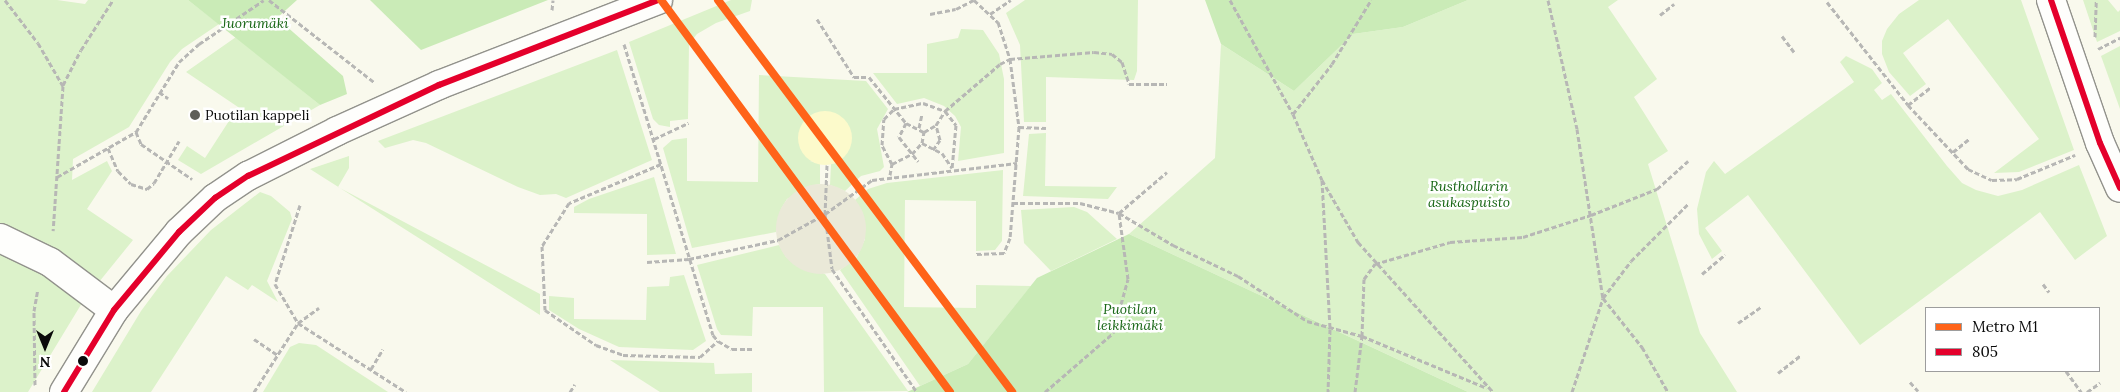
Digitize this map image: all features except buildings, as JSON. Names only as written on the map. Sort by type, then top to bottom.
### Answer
[{"type":"street","points":[[64,392],[114,310],[179,232],[215,198],[248,176],[337,131],[440,85],[658,0]]},
{"type":"street","points":[[2051,0],[2100,143],[2120,188]]},
{"type":"street","points":[[0,238],[50,262],[114,310]]},
{"type":"path","points":[[5,0],[38,43],[63,86]]},
{"type":"path","points":[[35,392],[34,311],[41,273],[50,262],[63,86],[81,50],[113,0]]},
{"type":"path","points":[[57,177],[136,132],[179,62],[199,44],[264,0]]},
{"type":"path","points":[[269,0],[378,86]]},
{"type":"path","points":[[930,14],[956,9],[974,0],[998,22],[1010,59],[1019,127],[1010,238],[1004,253],[976,254]]},
{"type":"path","points":[[990,14],[1011,0]]},
{"type":"path","points":[[1230,0],[1293,114],[1322,180],[1358,242],[1375,264],[1493,392]]},
{"type":"path","points":[[1293,114],[1332,64],[1371,0]]},
{"type":"path","points":[[1548,0],[1578,129],[1603,298],[1642,347],[1668,392]]},
{"type":"path","points":[[2093,44],[2096,0]]},
{"type":"path","points":[[1827,2],[1908,105],[1968,169],[1992,180],[2017,179],[2100,143]]},
{"type":"path","points":[[1660,15],[1674,4]]},
{"type":"path","points":[[817,19],[854,77],[869,77],[906,123],[924,132]]},
{"type":"path","points":[[1782,36],[1794,52]]},
{"type":"path","points":[[2095,50],[2120,38]]},
{"type":"path","points":[[622,39],[689,259],[718,342],[732,349],[752,349]]},
{"type":"path","points":[[892,164],[912,154],[922,143],[924,132],[936,125],[946,111],[1000,64],[1010,59],[1039,55],[1112,54],[1122,62],[1129,84],[1167,84]]},
{"type":"path","points":[[1908,105],[1930,88]]},
{"type":"path","points":[[159,92],[168,98]]},
{"type":"path","points":[[890,175],[892,164],[882,145],[881,128],[884,119],[894,109],[923,103],[946,111],[956,125],[952,169]]},
{"type":"path","points":[[919,128],[922,114]]},
{"type":"path","points":[[654,139],[688,123]]},
{"type":"path","points":[[906,123],[899,137],[918,161]]},
{"type":"path","points":[[933,150],[940,140],[936,125]]},
{"type":"path","points":[[1019,127],[1046,128]]},
{"type":"path","points":[[136,132],[141,144],[182,171]]},
{"type":"path","points":[[1953,152],[1968,140]]},
{"type":"path","points":[[108,148],[118,171],[138,188],[147,189],[154,183],[179,141]]},
{"type":"path","points":[[922,143],[942,153],[952,169]]},
{"type":"path","points":[[1355,392],[1362,336],[1364,279],[1375,264],[1450,242],[1523,236],[1591,216],[1657,189],[1688,161]]},
{"type":"path","points":[[647,262],[689,259],[778,240],[825,214],[872,180],[890,175],[927,176],[952,169],[1017,163]]},
{"type":"path","points":[[661,164],[569,203],[542,246],[545,310],[596,345],[623,355],[700,357],[718,342]]},
{"type":"path","points":[[827,165],[825,214],[832,269],[917,392]]},
{"type":"path","points":[[1119,212],[1167,172]]},
{"type":"path","points":[[1322,180],[1330,329],[1328,392]]},
{"type":"path","points":[[1013,203],[1080,203],[1119,212],[1173,245],[1238,276],[1307,321],[1330,329],[1362,336],[1488,388]]},
{"type":"path","points":[[1572,392],[1603,298],[1631,261],[1688,204]]},
{"type":"path","points":[[300,205],[275,284],[298,323],[406,392]]},
{"type":"path","points":[[1045,392],[1113,333],[1128,279],[1119,212]]},
{"type":"path","points":[[1702,274],[1725,255]]},
{"type":"path","points":[[2043,284],[2049,292]]},
{"type":"path","points":[[1738,323],[1762,306]]},
{"type":"path","points":[[254,392],[298,323],[319,308]]},
{"type":"path","points":[[254,340],[278,355]]},
{"type":"path","points":[[371,369],[383,349]]},
{"type":"path","points":[[1778,373],[1800,356]]},
{"type":"path","points":[[2067,372],[2081,392]]},
{"type":"path","points":[[1910,382],[1918,391]]},
{"type":"path","points":[[2087,392],[2100,383]]},
{"type":"path","points":[[570,392],[575,384]]},
{"type":"green space","points":[[0,0],[57,0],[85,4],[88,0],[188,0],[219,24],[182,49],[170,62],[129,127],[73,159],[72,180],[107,161],[112,171],[87,209],[133,240],[82,303],[28,392],[0,392]]},
{"type":"green space","name":"Juorumäki","points":[[188,0],[297,0],[277,18],[343,76],[347,94],[320,105]]},
{"type":"green space","points":[[370,0],[548,0],[421,50]]},
{"type":"green space","points":[[731,0],[752,0],[750,11],[716,23],[697,34],[689,44],[688,119],[670,121],[670,127],[659,125],[653,119],[629,42]]},
{"type":"green space","points":[[1025,0],[1138,0],[1137,71],[1134,80],[1046,77],[1046,122],[1024,122],[1020,45],[1006,13]]},
{"type":"green space","points":[[1205,0],[1468,0],[1403,27],[1353,34],[1294,91],[1221,44]]},
{"type":"green space","name":"Rusthollarin asukaspuisto","points":[[1468,0],[1618,0],[1608,7],[1657,79],[1634,97],[1668,151],[1648,164],[1700,333],[1737,392],[1468,392],[1129,234],[1215,158],[1221,44],[1294,91],[1353,34],[1403,27]]},
{"type":"green space","points":[[1919,0],[2021,0],[2074,150],[2019,172],[1994,173],[2039,139],[1948,19],[1903,53],[1926,84],[1910,96],[1889,72],[1882,54],[1882,41],[1887,29],[1899,14]]},
{"type":"green space","points":[[2083,0],[2108,0],[2118,12],[2120,10],[2120,31],[2097,42]]},
{"type":"green space","points":[[961,29],[983,30],[999,54],[1004,79],[1004,153],[958,161],[961,127],[955,116],[944,106],[924,98],[897,104],[873,73],[927,73],[927,44],[958,38]]},
{"type":"green space","points":[[236,37],[320,105],[201,174],[178,160],[187,146],[205,158],[238,107],[186,72]]},
{"type":"green space","points":[[2120,46],[2120,109],[2101,56]]},
{"type":"green space","points":[[617,50],[652,160],[566,198],[556,194],[540,195],[518,187],[426,143],[413,140],[385,148],[378,141]]},
{"type":"green space","points":[[1846,56],[1872,69],[1882,83],[1874,90],[1882,100],[1891,94],[1962,183],[1976,190],[1998,196],[2022,190],[2079,165],[2107,236],[2075,260],[2040,212],[1860,345],[1748,195],[1705,228],[1722,251],[1712,259],[1699,234],[1697,209],[1706,172],[1714,161],[1725,174],[1854,82],[1840,62]]},
{"type":"green space","points":[[759,75],[866,81],[888,109],[877,129],[884,167],[880,171],[861,176],[845,191],[830,185],[831,164],[836,163],[810,161],[820,164],[820,184],[810,186],[787,199],[781,209],[776,232],[692,248],[663,148],[672,140],[687,138],[687,181],[758,182]]},
{"type":"green space","points":[[1046,133],[1045,186],[1117,187],[1108,199],[1023,196],[1029,134]]},
{"type":"green space","points":[[349,156],[349,168],[338,187],[310,169]]},
{"type":"green space","points":[[1003,170],[1002,241],[995,250],[976,251],[976,201],[905,200],[904,307],[976,308],[976,285],[1031,286],[968,364],[920,386],[840,270],[857,257],[865,239],[863,214],[855,200],[868,189],[887,183]]},
{"type":"green space","points":[[654,177],[676,254],[647,255],[647,214],[574,213],[574,207],[589,199]]},
{"type":"green space","points":[[340,188],[540,294],[540,315]]},
{"type":"green space","points":[[260,192],[271,196],[290,212],[292,219],[267,281],[278,302],[252,285],[248,290],[226,276],[151,392],[92,392],[141,311],[167,276],[211,230]]},
{"type":"green space","points":[[1074,207],[1087,212],[1117,239],[1051,271],[1024,243],[1021,210]]},
{"type":"green space","name":"Puotilan leikkimäki","points":[[1129,234],[1468,392],[907,392],[968,364],[1037,278]]},
{"type":"green space","points":[[779,245],[786,257],[825,274],[908,391],[824,392],[823,307],[753,307],[752,336],[721,335],[717,329],[697,265]]},
{"type":"green space","points":[[684,275],[706,341],[693,350],[619,347],[579,329],[549,310],[549,296],[574,298],[574,319],[646,320],[647,287],[669,286],[670,277]]},
{"type":"green space","points":[[299,343],[316,345],[388,392],[263,392],[290,347]]},
{"type":"green space","points":[[610,360],[714,363],[715,374],[752,373],[752,392],[660,392]]},
{"type":"sand","points":[[825,111],[835,113],[844,119],[850,128],[852,138],[850,148],[844,157],[835,163],[825,165],[815,163],[806,157],[800,148],[798,138],[800,128],[806,119],[815,113]]},
{"type":"shaded area","points":[[821,184],[838,188],[853,197],[862,212],[866,229],[862,246],[853,261],[838,270],[821,274],[804,270],[789,261],[780,246],[776,229],[780,212],[789,197],[804,188]]},
{"type":"metro line","name":"M1","points":[[661,0],[950,392]]},
{"type":"metro line","name":"M1","points":[[718,0],[1012,392]]},
{"type":"transit line","name":"805","points":[[64,392],[114,310],[179,232],[215,198],[248,176],[439,85],[658,0]]},
{"type":"transit line","name":"805","points":[[2051,0],[2100,143],[2120,188]]},
{"type":"place","name":"Puotilan kappeli","points":[[195,115]]}]
